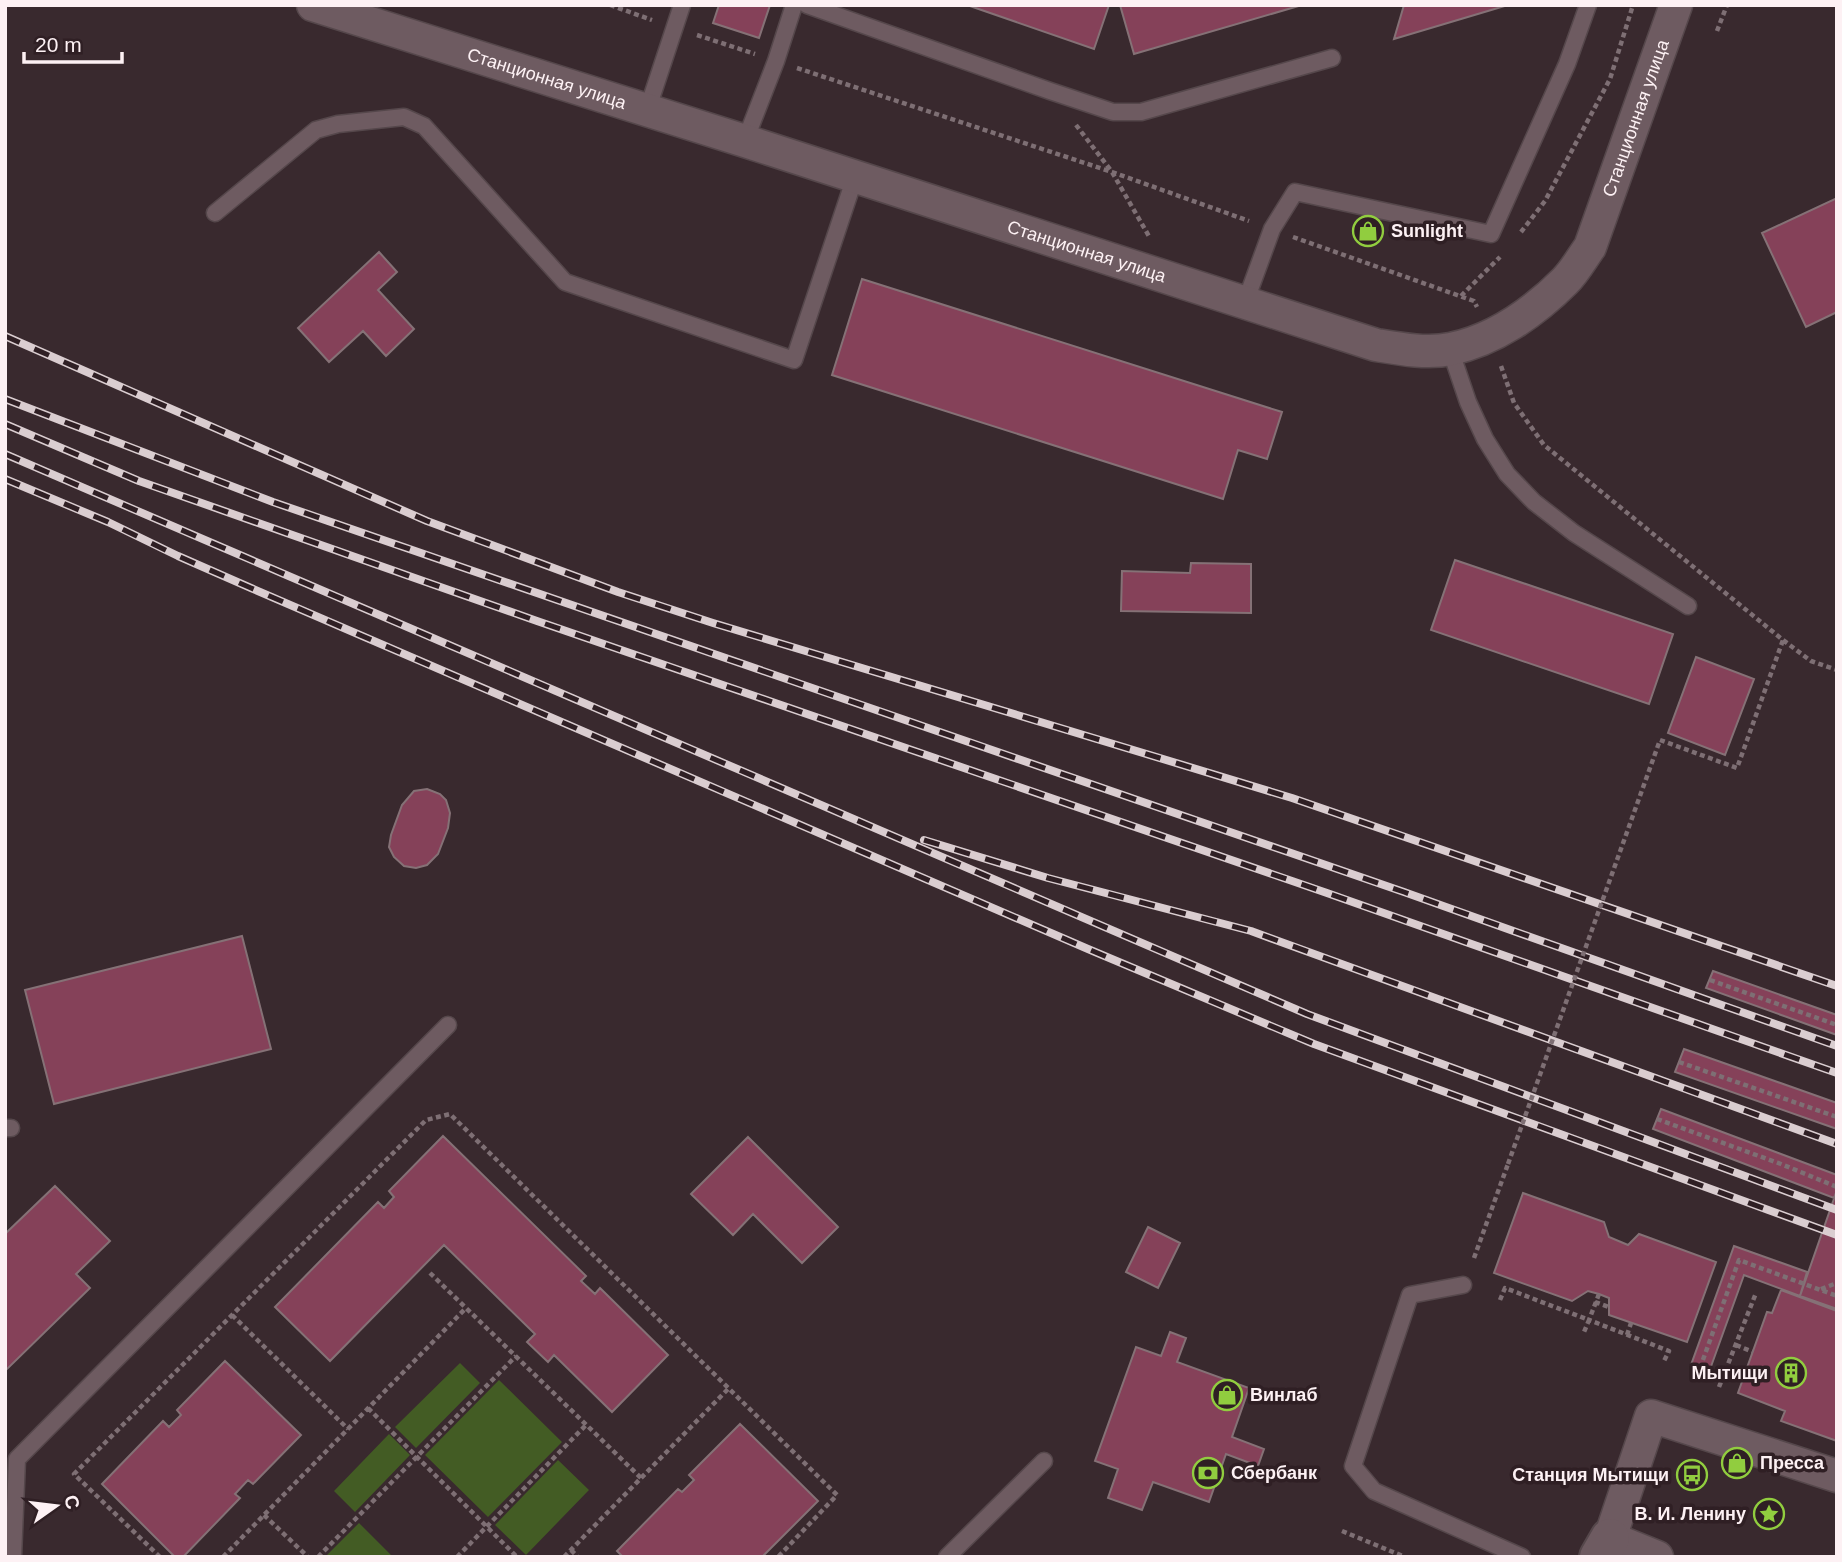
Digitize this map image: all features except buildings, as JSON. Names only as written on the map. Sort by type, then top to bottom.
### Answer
[{"type":"street","name":"Станционная улица","points":[[313,5],[1376,345],[1407,350],[1450,349],[1476,342],[1536,308],[1567,279],[1590,247],[1676,5]]},
{"type":"street","points":[[1657,1557],[1604,1547],[1651,1416],[1837,1476]]},
{"type":"lane","points":[[648,111],[682,5]]},
{"type":"lane","points":[[745,141],[794,5]]},
{"type":"lane","points":[[807,5],[1113,111],[1141,112],[1332,58]]},
{"type":"lane","points":[[1245,303],[1272,229],[1295,192],[1491,234],[1567,64],[1588,5]]},
{"type":"lane","points":[[215,213],[316,130],[338,124],[404,117],[424,126],[565,282],[794,360],[855,177]]},
{"type":"lane","points":[[1450,349],[1468,402],[1485,439],[1507,474],[1534,502],[1574,533],[1688,606]]},
{"type":"lane","points":[[13,1557],[17,1459],[448,1025]]},
{"type":"lane","points":[[1463,1285],[1410,1295],[1353,1466],[1374,1491],[1522,1557]]},
{"type":"lane","points":[[947,1557],[1044,1461]]},
{"type":"path","points":[[610,5],[776,61]]},
{"type":"path","points":[[1519,233],[1545,201],[1610,79],[1633,5]]},
{"type":"path","points":[[1717,31],[1727,5]]},
{"type":"path","points":[[1050,91],[1112,172],[1175,281]]},
{"type":"path","points":[[1461,296],[1504,252]]},
{"type":"path","points":[[1474,1258],[1660,740],[1737,768],[1783,640]]},
{"type":"path","points":[[1811,661],[1837,670]]},
{"type":"path","points":[[1710,980],[1837,1025]]},
{"type":"path","points":[[1679,1062],[1837,1117]]},
{"type":"path","points":[[160,1557],[74,1474],[426,1120],[450,1114],[837,1495],[778,1557]]},
{"type":"path","points":[[1657,1119],[1769,1159],[1837,1187]]},
{"type":"path","points":[[1700,1368],[1739,1260],[1837,1296]]},
{"type":"path","points":[[430,1273],[641,1478]]},
{"type":"path","points":[[1820,1290],[1837,1283]]},
{"type":"path","points":[[1500,1300],[1505,1288],[1589,1320],[1669,1351],[1663,1363]]},
{"type":"path","points":[[1719,1387],[1756,1293]]},
{"type":"path","points":[[1584,1332],[1599,1294]]},
{"type":"path","points":[[1595,1302],[1609,1307]]},
{"type":"path","points":[[223,1557],[466,1308]]},
{"type":"path","points":[[232,1315],[348,1429]]},
{"type":"path","points":[[1627,1335],[1631,1322]]},
{"type":"path","points":[[1736,1345],[1753,1352]]},
{"type":"path","points":[[318,1557],[516,1356]]},
{"type":"path","points":[[564,1557],[729,1389]]},
{"type":"path","points":[[368,1408],[517,1557]]},
{"type":"path","points":[[457,1557],[586,1425]]},
{"type":"path","points":[[264,1515],[308,1557]]},
{"type":"path","points":[[1342,1531],[1405,1557]]},
{"type":"path","points":[[571,1550],[578,1557]]},
{"type":"green space","points":[[460,1363],[480,1383],[416,1448],[395,1427]]},
{"type":"green space","points":[[499,1380],[562,1442],[488,1517],[425,1455]]},
{"type":"green space","points":[[389,1434],[410,1455],[355,1512],[334,1491]]},
{"type":"green space","points":[[558,1460],[589,1490],[526,1555],[495,1525]]},
{"type":"green space","points":[[359,1523],[393,1557],[325,1557]]},
{"type":"railway","points":[[5,336],[427,521],[618,592],[1292,798],[1837,986]]},
{"type":"railway","points":[[5,399],[273,502],[1404,892],[1837,1046]]},
{"type":"railway","points":[[5,424],[139,481],[1837,1073]]},
{"type":"railway","points":[[5,454],[1307,1014],[1837,1210]]},
{"type":"railway","points":[[5,479],[108,522],[251,588],[1314,1044],[1837,1235]]},
{"type":"railway","points":[[924,840],[1048,878],[1251,931],[1837,1144]]},
{"type":"place","name":"Sunlight","points":[[1368,231]]},
{"type":"place","name":"Мытищи","points":[[1791,1373]]},
{"type":"place","name":"Винлаб","points":[[1227,1395]]},
{"type":"place","name":"Пресса","points":[[1737,1463]]},
{"type":"place","name":"Сбербанк","points":[[1208,1473]]},
{"type":"place","name":"Станция Мытищи","points":[[1692,1475]]},
{"type":"place","name":"В. И. Ленину","points":[[1769,1514]]}]
